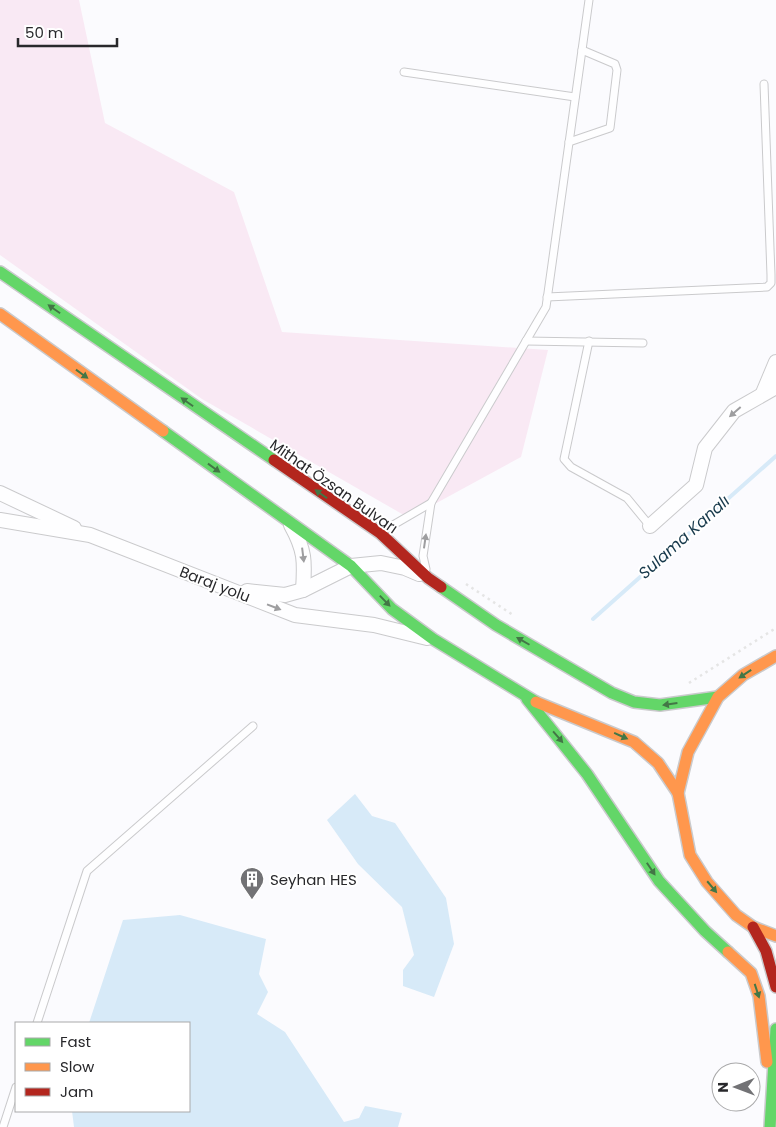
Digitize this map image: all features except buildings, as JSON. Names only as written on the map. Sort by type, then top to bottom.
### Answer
[{"type":"main road","name":"Mithat Özsan Bulvarı","points":[[0,272],[380,533],[428,578],[496,625],[612,693],[627,699],[660,705],[718,697]]},
{"type":"main road","points":[[0,314],[351,566],[392,608],[433,640],[527,699],[634,742],[658,764],[678,794],[690,855],[707,882],[736,916],[754,927],[776,936]]},
{"type":"main road","points":[[678,794],[688,752],[718,697],[743,675],[776,656]]},
{"type":"main road","points":[[527,699],[587,774],[659,881],[705,931],[750,973],[759,996],[765,1034],[770,1124]]},
{"type":"main road","points":[[754,927],[766,952],[776,987]]},
{"type":"main road","points":[[770,1124],[776,1029]]},
{"type":"street","points":[[650,526],[696,485],[705,448],[712,436],[734,411],[770,390],[776,362]]},
{"type":"street","points":[[0,493],[90,535]]},
{"type":"street","name":"Baraj yolu","points":[[0,520],[90,535],[295,615],[374,625],[433,640]]},
{"type":"street","points":[[289,522],[302,545],[304,567],[303,590]]},
{"type":"street","points":[[229,589],[285,595],[303,590],[351,566],[381,564],[405,568],[428,578]]},
{"type":"lane","points":[[428,578],[423,556],[431,503],[546,307],[589,0]]},
{"type":"lane","points":[[569,142],[610,128],[617,70],[614,64],[582,50]]},
{"type":"lane","points":[[404,72],[575,97]]},
{"type":"lane","points":[[547,297],[767,287],[771,282],[771,275],[764,84]]},
{"type":"lane","points":[[526,341],[643,343]]},
{"type":"lane","points":[[589,341],[564,459],[571,467],[627,498],[650,526]]},
{"type":"lane","points":[[380,533],[431,503]]},
{"type":"lane","points":[[37,1022],[87,871],[253,726]]},
{"type":"lane","points":[[3,1127],[15,1090]]},
{"type":"path","points":[[461,583],[470,584],[510,612],[516,619]]},
{"type":"path","points":[[682,686],[699,679],[734,653],[770,634],[776,628]]},
{"type":"path","points":[[770,634],[776,633]]},
{"type":"shaded area","points":[[0,0],[79,0],[105,123],[234,192],[282,332],[548,350],[521,457],[409,518],[202,399],[0,255]]},
{"type":"water","points":[[355,794],[372,816],[395,823],[446,898],[454,944],[434,997],[403,986],[403,970],[414,955],[402,907],[358,864],[327,820]]},
{"type":"water","points":[[180,915],[266,939],[259,974],[268,992],[257,1014],[285,1032],[344,1122],[359,1118],[365,1106],[402,1113],[398,1127],[74,1127],[72,1112],[190,1112],[190,1022],[89,1022],[123,920]]},
{"type":"waterway","name":"Sulama Kanalı","points":[[593,619],[776,456]]},
{"type":"traffic: fast","points":[[0,272],[274,460]]},
{"type":"traffic: fast","points":[[163,431],[351,566],[392,609],[433,639],[536,702]]},
{"type":"traffic: fast","points":[[441,587],[496,625],[612,693],[634,702],[660,705],[718,697]]},
{"type":"traffic: fast","points":[[527,699],[587,774],[659,881],[705,931],[728,952]]},
{"type":"traffic: fast","points":[[770,1127],[776,1029]]},
{"type":"traffic: slow","points":[[0,314],[163,431]]},
{"type":"traffic: slow","points":[[776,656],[743,675],[718,697],[688,752],[678,793],[690,855],[707,882],[736,915],[753,927],[776,936]]},
{"type":"traffic: slow","points":[[536,702],[634,742],[658,763],[678,793]]},
{"type":"traffic: slow","points":[[728,952],[751,973],[759,996],[767,1062]]},
{"type":"traffic: jam","points":[[274,460],[380,533],[428,578],[441,587]]},
{"type":"traffic: jam","points":[[753,927],[766,951],[776,987]]},
{"type":"place","name":"Seyhan HES","points":[[252,900]]}]
